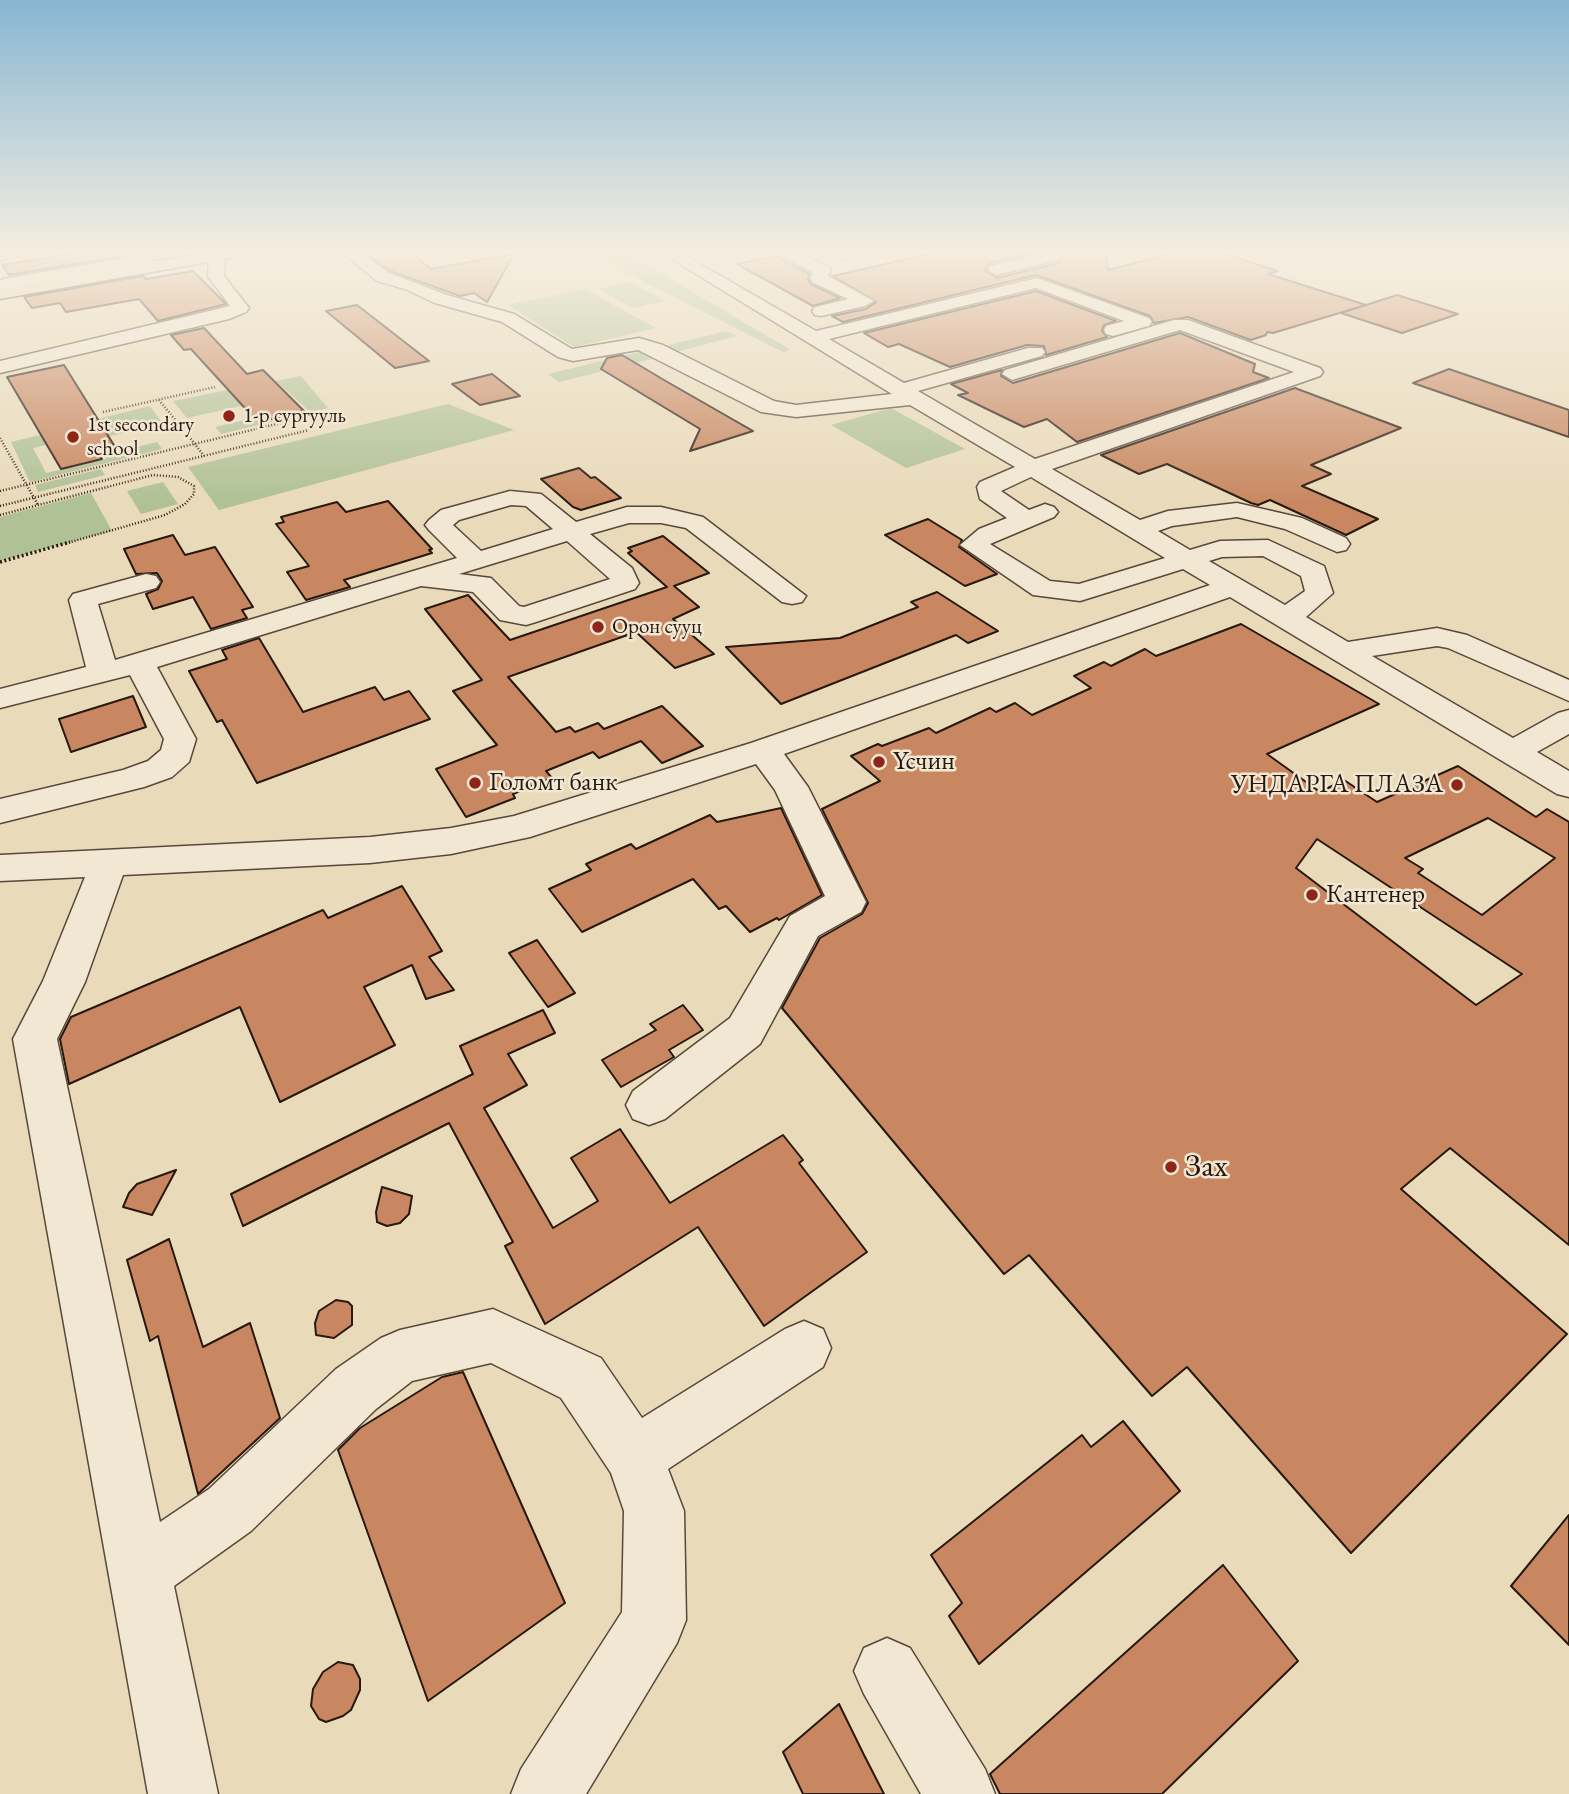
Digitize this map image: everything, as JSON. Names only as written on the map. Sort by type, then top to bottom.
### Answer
[{"type":"street","points":[[0,367],[131,337]]},
{"type":"street","points":[[538,337],[573,355],[639,344],[656,349],[769,407],[796,411],[906,394],[1095,337]]},
{"type":"street","points":[[811,338],[816,337]]},
{"type":"street","points":[[1012,374],[1138,337]]},
{"type":"street","points":[[1026,519],[989,494],[989,487],[1033,468],[1314,372],[1216,337]]},
{"type":"street","points":[[811,338],[1569,786]]},
{"type":"street","points":[[412,581],[481,584],[510,614],[526,616],[625,583],[622,574],[532,499],[510,498],[450,515],[438,525],[475,561]]},
{"type":"street","points":[[1084,499],[988,534],[973,545],[1043,589],[1080,593],[1220,549],[1268,548],[1314,572],[1319,593],[1286,619]]},
{"type":"street","points":[[1136,530],[1168,519],[1237,510],[1293,523],[1337,544]]},
{"type":"street","points":[[0,699],[139,663],[627,514],[661,515],[694,522],[792,596]]},
{"type":"street","points":[[103,672],[83,600],[146,582]]},
{"type":"street","points":[[0,868],[370,850],[451,841],[562,815],[763,750],[1232,587]]},
{"type":"street","points":[[1341,652],[1437,637],[1457,641],[1569,692]]},
{"type":"street","points":[[0,811],[132,779],[160,769],[177,754],[180,739],[139,663]]},
{"type":"street","points":[[1512,753],[1569,720]]},
{"type":"street","points":[[649,1105],[745,1031],[804,926],[847,902],[791,787],[763,750]]},
{"type":"street","points":[[108,863],[64,982],[35,1039],[183,1794]]},
{"type":"street","points":[[139,1573],[230,1510],[356,1389],[400,1357],[493,1336],[581,1378],[634,1457],[654,1511],[654,1620],[546,1794]]},
{"type":"street","points":[[634,1457],[804,1348]]},
{"type":"street","points":[[887,1671],[960,1794]]},
{"type":"path","points":[[103,412],[215,387]]},
{"type":"path","points":[[159,400],[176,421]]},
{"type":"path","points":[[0,491],[318,414]]},
{"type":"path","points":[[0,506],[309,430]]},
{"type":"path","points":[[187,434],[204,456]]},
{"type":"path","points":[[0,438],[38,505]]},
{"type":"path","points":[[0,515],[153,475],[178,477],[194,486],[194,494],[185,504],[165,515],[0,562]]},
{"type":"green space","points":[[558,337],[618,337],[574,347]]},
{"type":"green space","points":[[703,337],[734,337],[676,352],[665,346]]},
{"type":"green space","points":[[753,337],[768,337],[789,349],[785,353]]},
{"type":"green space","points":[[639,352],[652,359],[559,382],[548,374]]},
{"type":"green space","points":[[301,376],[328,408],[221,434],[215,427],[262,416],[266,421],[309,411],[276,381]]},
{"type":"green space","points":[[232,389],[250,404],[187,418],[173,401]]},
{"type":"green space","points":[[448,404],[514,430],[219,510],[188,467]]},
{"type":"green space","points":[[150,406],[163,424],[97,439],[93,420]]},
{"type":"green space","points":[[891,408],[965,449],[906,468],[831,425]]},
{"type":"green space","points":[[44,434],[50,444],[33,448],[46,473],[106,459],[103,455],[157,442],[162,449],[30,482],[11,442]]},
{"type":"green space","points":[[101,469],[105,475],[38,492],[35,485]]},
{"type":"green space","points":[[163,482],[178,504],[141,514],[127,491]]},
{"type":"green space","points":[[91,493],[112,531],[0,561],[0,517]]},
{"type":"building","points":[[172,337],[212,337],[247,374],[263,370],[304,411],[271,419],[266,414],[253,417],[191,349],[184,350]]},
{"type":"building","points":[[357,337],[398,337],[429,361],[395,368]]},
{"type":"building","points":[[870,337],[1107,337],[1046,355],[1044,346],[1027,345],[950,367],[899,344],[888,347]]},
{"type":"building","points":[[1168,337],[1189,337],[1255,364],[1253,372],[1269,378],[1077,442],[1047,419],[1024,427],[958,395],[968,393],[951,384],[1002,370],[1001,376],[1013,383]]},
{"type":"building","points":[[1242,337],[1261,337],[1251,340]]},
{"type":"building","points":[[622,355],[753,431],[690,451],[700,429],[601,369],[607,358]]},
{"type":"building","points":[[64,365],[117,450],[98,454],[102,459],[61,469],[7,377]]},
{"type":"building","points":[[1449,369],[1569,410],[1569,437],[1413,383]]},
{"type":"building","points":[[492,374],[520,396],[480,405],[452,384]]},
{"type":"building","points":[[1295,388],[1401,428],[1311,465],[1331,474],[1302,486],[1378,519],[1346,535],[1270,500],[1258,505],[1251,503],[1167,464],[1139,474],[1101,455]]},
{"type":"building","points":[[579,468],[621,498],[581,510],[573,507],[541,479]]},
{"type":"building","points":[[388,501],[432,549],[429,550],[432,553],[344,580],[350,587],[306,600],[287,572],[309,566],[276,524],[284,522],[281,517],[337,502],[346,512]]},
{"type":"building","points":[[928,519],[962,540],[959,547],[997,574],[965,586],[885,535]]},
{"type":"building","points":[[173,535],[185,555],[215,547],[253,607],[242,610],[247,618],[211,629],[193,597],[153,609],[146,594],[158,589],[162,581],[157,573],[136,574],[124,549]]},
{"type":"building","points":[[663,536],[709,573],[674,586],[699,607],[673,619],[714,654],[675,668],[636,632],[508,677],[556,732],[570,727],[575,732],[598,723],[604,729],[662,706],[703,746],[662,763],[641,741],[599,758],[593,752],[546,771],[552,778],[513,794],[515,798],[466,817],[436,769],[497,745],[453,691],[482,680],[425,609],[468,595],[510,640],[667,587],[628,553],[632,551],[628,548]]},
{"type":"building","points":[[937,592],[998,631],[968,643],[956,635],[781,704],[726,647],[840,638],[918,607],[911,602]]},
{"type":"building","points":[[1241,624],[1379,704],[1267,754],[1320,792],[1344,780],[1377,802],[1458,766],[1536,817],[1547,809],[1569,822],[1569,1245],[1450,1148],[1401,1189],[1567,1334],[1351,1553],[1187,1367],[1152,1396],[1029,1255],[1004,1274],[782,1008],[820,938],[862,914],[868,903],[822,809],[880,781],[851,756],[878,744],[882,746],[929,728],[936,733],[990,708],[996,712],[1015,703],[1032,715],[1091,688],[1074,676],[1104,662],[1111,666],[1145,649],[1156,656]],"holes":[[[1488,818],[1555,858],[1482,915],[1418,873],[1423,869],[1405,858]],[[1317,839],[1522,974],[1476,1005],[1296,868]]]},
{"type":"building","points":[[259,638],[303,712],[375,687],[384,700],[409,691],[430,719],[257,783],[222,720],[217,722],[189,671],[227,659],[222,650]]},
{"type":"building","points":[[133,696],[146,727],[71,752],[59,719]]},
{"type":"building","points":[[781,808],[822,895],[779,920],[777,918],[750,932],[726,906],[719,909],[693,879],[582,932],[549,889],[591,870],[586,864],[631,844],[636,849],[710,815],[717,822]]},
{"type":"building","points":[[402,886],[442,951],[429,957],[454,990],[426,999],[412,965],[364,987],[395,1045],[280,1102],[240,1007],[69,1084],[60,1039],[71,1017],[323,910],[328,918]]},
{"type":"building","points":[[537,940],[575,993],[548,1007],[509,953]]},
{"type":"building","points":[[683,1005],[703,1030],[669,1050],[674,1057],[621,1087],[602,1060],[656,1030],[650,1024]]},
{"type":"building","points":[[543,1010],[555,1033],[508,1054],[527,1085],[484,1108],[553,1228],[598,1201],[571,1158],[620,1129],[670,1203],[783,1135],[803,1160],[799,1163],[867,1252],[764,1326],[698,1227],[545,1324],[505,1246],[513,1242],[449,1123],[243,1226],[231,1194],[473,1074],[460,1046]]},
{"type":"building","points":[[176,1170],[152,1215],[123,1207],[129,1193],[137,1184]]},
{"type":"building","points":[[382,1187],[412,1196],[409,1214],[400,1223],[387,1226],[377,1222],[376,1212]]},
{"type":"building","points":[[169,1239],[203,1347],[250,1323],[280,1418],[198,1494],[158,1336],[150,1341],[127,1260]]},
{"type":"building","points":[[336,1300],[348,1302],[352,1306],[352,1325],[334,1338],[316,1335],[315,1323],[319,1311]]},
{"type":"building","points":[[463,1372],[565,1603],[428,1701],[338,1450],[360,1428],[442,1377]]},
{"type":"building","points":[[1123,1421],[1180,1491],[979,1664],[949,1616],[962,1603],[931,1555],[1082,1435],[1091,1447]]},
{"type":"building","points":[[1569,1515],[1569,1645],[1511,1586]]},
{"type":"building","points":[[1223,1565],[1298,1661],[1162,1794],[1000,1794],[990,1774]]},
{"type":"building","points":[[338,1662],[353,1665],[360,1679],[360,1690],[351,1710],[326,1722],[319,1719],[311,1706],[313,1689],[323,1672]]},
{"type":"building","points":[[839,1704],[884,1794],[803,1794],[783,1752]]},
{"type":"place","name":"1-р сургууль","points":[[229,416]]},
{"type":"place","name":"1st secondary school","points":[[73,437]]},
{"type":"place","name":"Орон сууц","points":[[598,627]]},
{"type":"place","name":"Үсчин","points":[[879,762]]},
{"type":"place","name":"Голомт банк","points":[[475,783]]},
{"type":"place","name":"УНДАРГА ПЛАЗА","points":[[1457,785]]},
{"type":"place","name":"Кантенер","points":[[1312,895]]},
{"type":"place","name":"Зах","points":[[1171,1167]]}]
